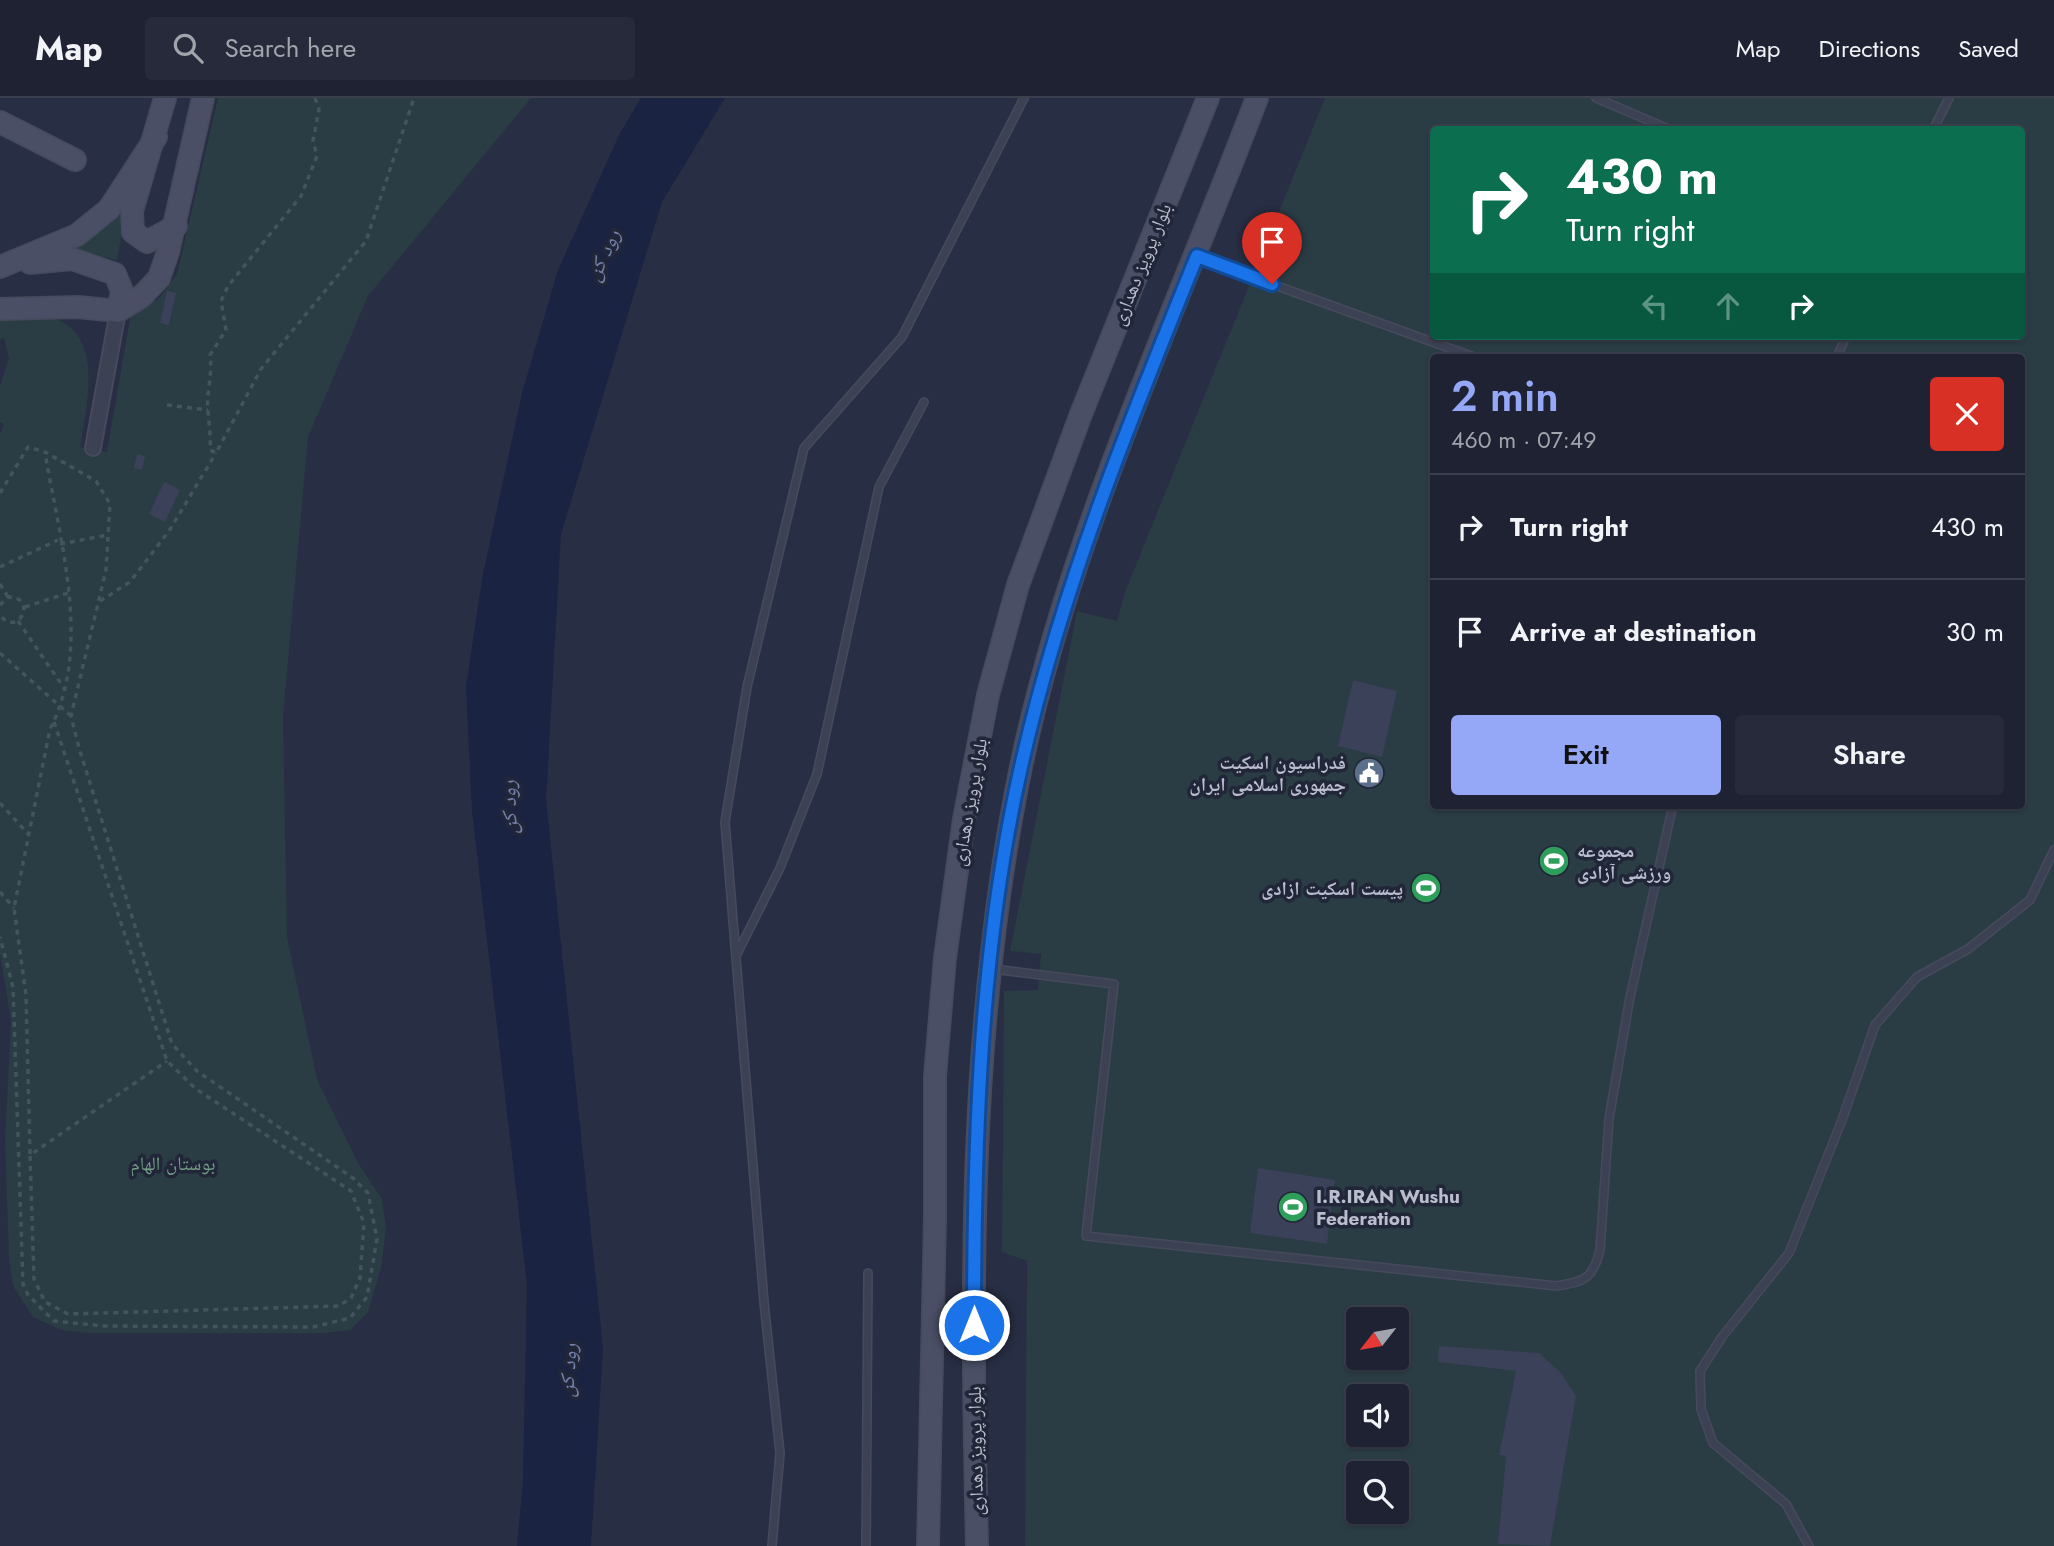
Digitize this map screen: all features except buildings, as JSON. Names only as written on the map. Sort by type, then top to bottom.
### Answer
[{"type":"main road","points":[[165,98],[156,137],[132,211],[133,232],[146,242],[159,238],[176,226]]},
{"type":"main road","points":[[0,309],[78,307],[118,311],[141,298],[159,278],[176,226],[203,98]]},
{"type":"main road","name":"بلوار پرویز دهداری","points":[[928,1546],[935,1076],[947,944],[964,819],[983,720],[1023,572],[1081,414],[1208,98]]},
{"type":"main road","name":"بلوار پرویز دهداری","points":[[977,1546],[973,1221],[978,1095],[989,968],[1002,864],[1018,784],[1051,655],[1121,443],[1197,256],[1257,98]]},
{"type":"main road","points":[[0,122],[75,160]]},
{"type":"main road","points":[[0,268],[77,235],[109,209],[156,137]]},
{"type":"main road","points":[[0,268],[55,258],[99,266],[115,274],[122,291],[118,311]]},
{"type":"street","points":[[93,448],[118,311]]},
{"type":"lane","points":[[772,1546],[779,1452],[725,822],[747,687],[804,448],[902,337],[1024,98]]},
{"type":"lane","points":[[1596,98],[1662,126]]},
{"type":"lane","points":[[1935,126],[1948,98]]},
{"type":"lane","points":[[1197,256],[1466,354]]},
{"type":"lane","points":[[736,957],[780,867],[817,774],[879,487],[924,402]]},
{"type":"lane","points":[[989,968],[1114,984],[1086,1236],[1556,1286],[1580,1283],[1595,1269],[1600,1250],[1609,1119],[1630,997],[1672,809]]},
{"type":"lane","points":[[1809,1546],[1786,1504],[1713,1443],[1701,1409],[1700,1371],[1722,1337],[1789,1253],[1842,1120],[1875,1025],[1917,977],[1968,949],[2030,900],[2054,850]]},
{"type":"lane","points":[[866,1546],[868,1273]]},
{"type":"path","points":[[216,453],[210,450],[212,429],[208,410],[213,371],[210,355],[226,330],[221,301],[228,286],[300,196],[317,156],[313,141],[319,110],[315,98]]},
{"type":"path","points":[[99,601],[130,582],[169,531],[216,453],[261,369],[366,241],[414,98]]},
{"type":"path","points":[[167,405],[208,410]]},
{"type":"path","points":[[0,493],[28,447],[45,452],[96,481],[110,504],[106,570],[71,716],[172,1044],[197,1071],[353,1178],[368,1193],[377,1239],[367,1297],[350,1318],[313,1327],[104,1326],[54,1321],[28,1295],[23,1284],[13,987],[0,937]]},
{"type":"path","points":[[45,452],[68,593],[71,652],[61,709],[54,722],[14,908],[26,995],[34,1279],[45,1302],[68,1314],[339,1306],[351,1298],[360,1278],[364,1223],[351,1191],[195,1090],[167,1061],[54,722]]},
{"type":"path","points":[[0,567],[59,542],[108,535]]},
{"type":"path","points":[[0,584],[8,597],[20,600],[25,607],[24,615],[18,621],[10,623],[0,615]]},
{"type":"path","points":[[25,607],[68,593]]},
{"type":"path","points":[[0,605],[8,597]]},
{"type":"path","points":[[18,621],[64,688]]},
{"type":"path","points":[[0,653],[71,716]]},
{"type":"path","points":[[0,803],[29,835]]},
{"type":"path","points":[[0,892],[14,908]]},
{"type":"path","points":[[30,1155],[167,1061]]},
{"type":"green space","name":"بوستان الهام","points":[[218,98],[531,98],[368,296],[308,437],[283,716],[287,937],[317,1079],[359,1165],[382,1199],[386,1229],[381,1268],[368,1312],[350,1330],[324,1333],[89,1333],[61,1330],[33,1317],[13,1286],[9,1258],[5,1141],[11,1020],[0,954],[0,434],[4,424],[0,422],[0,386],[9,358],[4,338],[0,339],[0,315],[44,316],[64,323],[77,335],[85,351],[88,369],[86,410],[80,447],[107,452],[131,313],[159,298],[177,274]]},
{"type":"green space","name":"مجموعه ورزشی آزادی","points":[[1325,98],[2054,98],[2054,1546],[1025,1546],[1027,1261],[1002,1252],[1004,991],[1038,990],[1041,954],[1010,951],[1077,611],[1117,621],[1125,592]]},
{"type":"green space","points":[[120,210],[126,211],[117,260],[68,249]]},
{"type":"water","name":"رود کن","points":[[641,98],[725,98],[662,202],[561,534],[546,799],[603,1348],[591,1546],[517,1546],[523,1481],[527,1284],[472,811],[466,687],[482,579],[522,393],[558,270],[620,133]]},
{"type":"place","name":"فدراسیون اسکیت جمهوری اسلامی ایران","points":[[1369,773]]},
{"type":"place","name":"مجموعه ورزشی آزادی","points":[[1554,861]]},
{"type":"place","name":"پیست اسکیت ازادی","points":[[1426,888]]},
{"type":"place","name":"I.R.IRAN Wushu Federation","points":[[1293,1207]]},
{"type":"route","points":[[974,1325],[973,1221],[978,1095],[989,968],[1002,864],[1023,758],[1051,655],[1084,546],[1121,443],[1197,256],[1272,284]]}]
